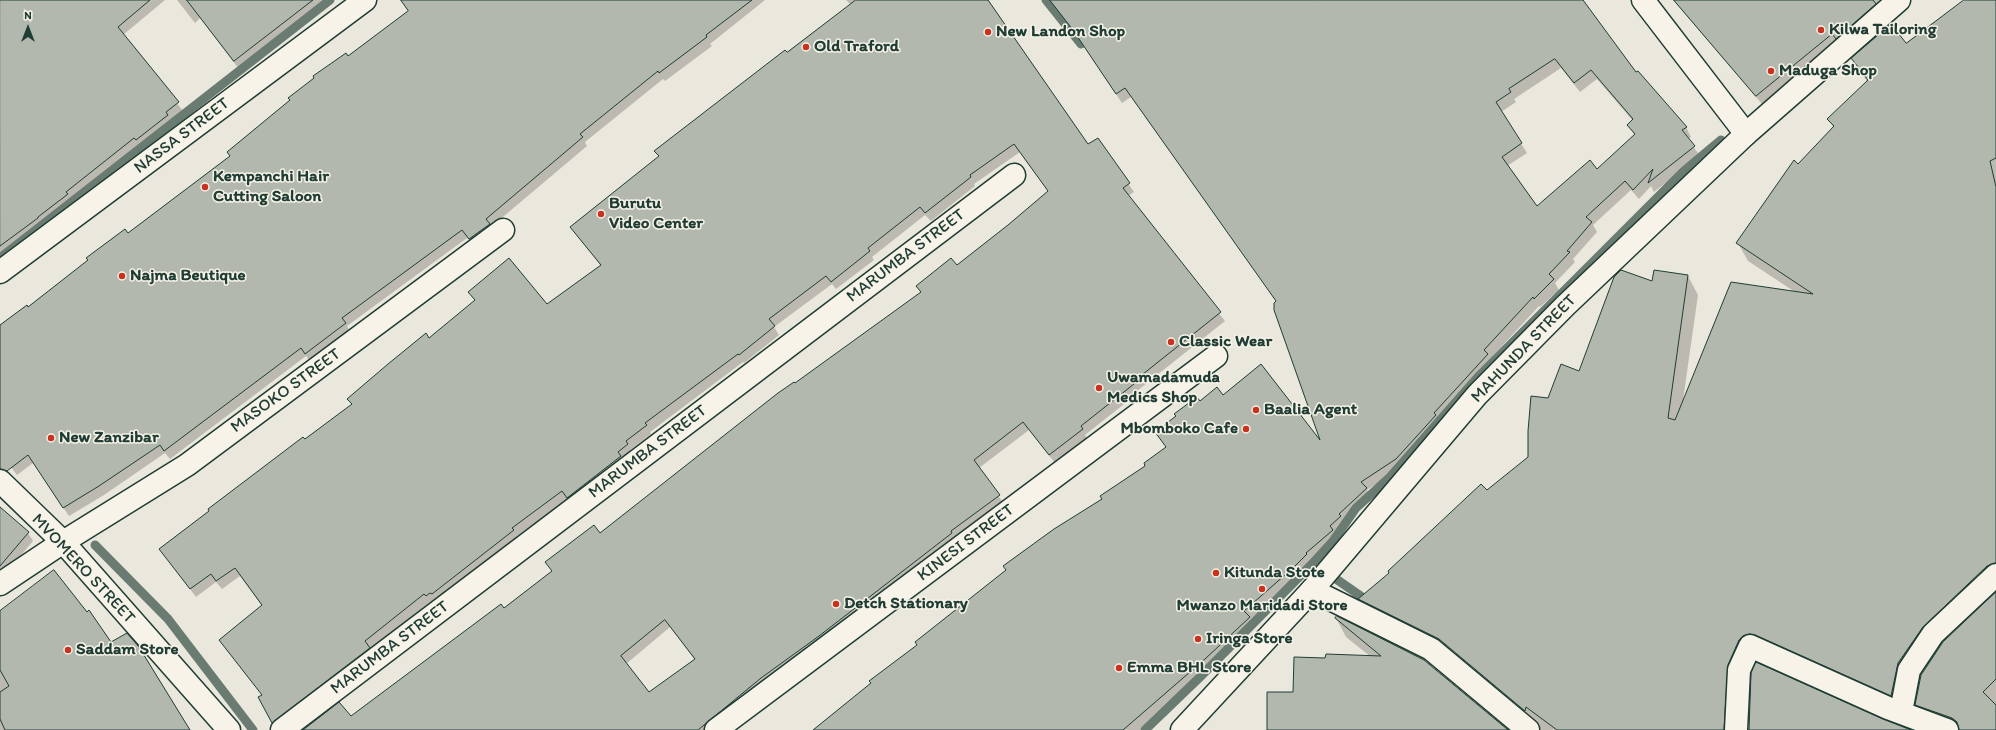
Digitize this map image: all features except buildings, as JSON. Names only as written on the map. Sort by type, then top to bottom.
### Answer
[{"type":"street","name":"NASSA STREET","points":[[0,272],[365,0]]},
{"type":"street","points":[[1643,0],[1746,134]]},
{"type":"street","name":"MAHUNDA STREET","points":[[1182,730],[1312,590],[1477,395],[1565,306],[1746,134],[1899,0]]},
{"type":"street","name":"MARUMBA STREET","points":[[282,730],[1014,175]]},
{"type":"street","name":"MASOKO STREET","points":[[0,584],[63,542],[187,465],[503,230]]},
{"type":"street","name":"KINESI STREET","points":[[716,730],[1216,356]]},
{"type":"street","name":"MVOMERO STREET","points":[[0,481],[63,542],[229,730]]},
{"type":"street","points":[[1901,712],[1909,670],[1933,634],[1996,575]]},
{"type":"street","points":[[1312,590],[1431,649],[1528,730]]},
{"type":"street","points":[[1736,730],[1739,670],[1750,646],[1901,712],[1947,730]]},
{"type":"waterway","points":[[0,258],[330,0]]},
{"type":"waterway","points":[[1046,0],[1081,44],[1091,36]]},
{"type":"waterway","points":[[1145,730],[1313,563],[1333,541],[1356,508],[1390,477],[1478,377],[1684,171],[1721,140]]},
{"type":"waterway","points":[[95,545],[168,619],[253,730]]},
{"type":"waterway","points":[[1326,572],[1401,624]]},
{"type":"place","name":"Kilwa Tailoring","points":[[1821,30]]},
{"type":"place","name":"New Landon Shop","points":[[988,32]]},
{"type":"place","name":"Old Traford","points":[[806,47]]},
{"type":"place","name":"Maduga Shop","points":[[1771,71]]},
{"type":"place","name":"Kempanchi Hair Cutting Saloon","points":[[205,187]]},
{"type":"place","name":"Burutu Video Center","points":[[601,214]]},
{"type":"place","name":"Najma Beutique","points":[[122,276]]},
{"type":"place","name":"Classic Wear","points":[[1171,342]]},
{"type":"place","name":"Uwamadamuda Medics Shop","points":[[1099,388]]},
{"type":"place","name":"Baalia Agent","points":[[1256,410]]},
{"type":"place","name":"Mbomboko Cafe","points":[[1246,429]]},
{"type":"place","name":"New Zanzibar","points":[[51,438]]},
{"type":"place","name":"Kitunda Stote","points":[[1216,573]]},
{"type":"place","name":"Mwanzo Maridadi Store","points":[[1262,589]]},
{"type":"place","name":"Detch Stationary","points":[[836,604]]},
{"type":"place","name":"Iringa Store","points":[[1198,639]]},
{"type":"place","name":"Saddam Store","points":[[68,650]]},
{"type":"place","name":"Emma BHL Store","points":[[1119,668]]}]
